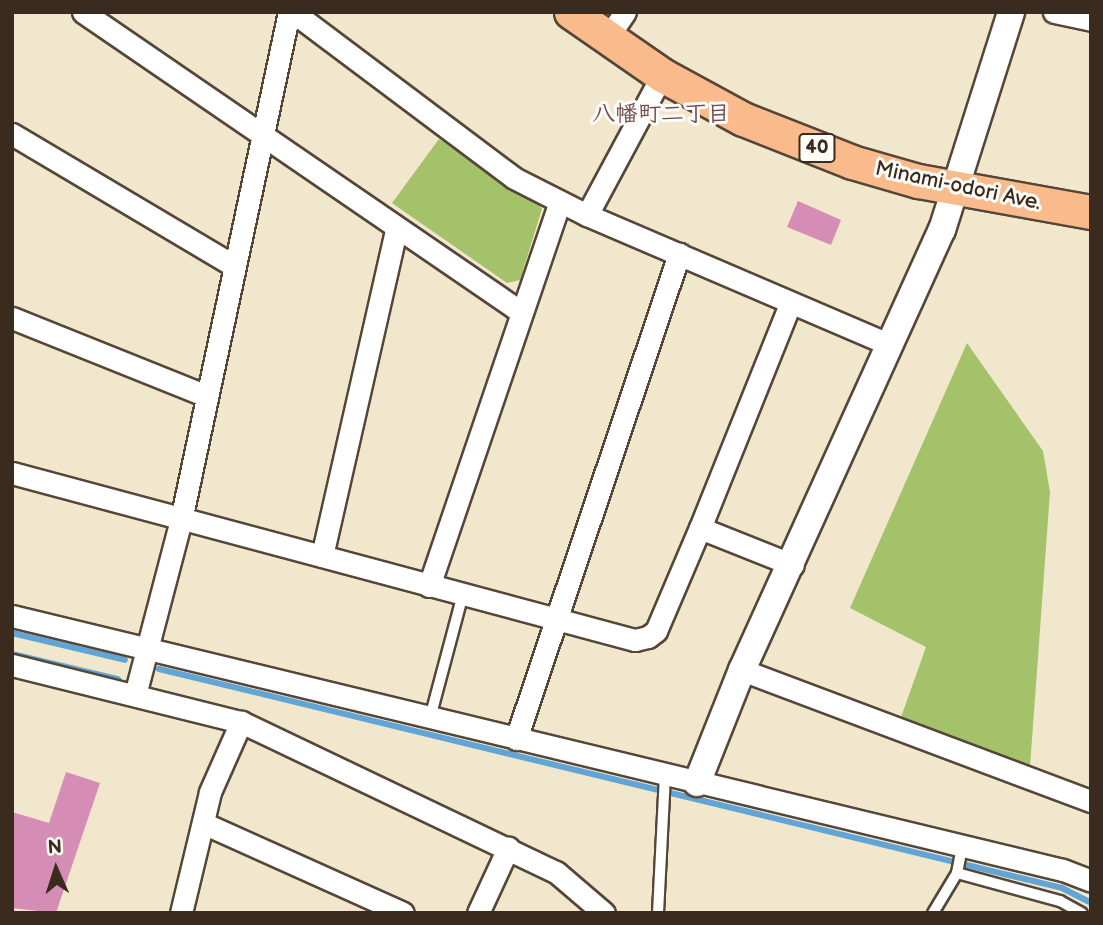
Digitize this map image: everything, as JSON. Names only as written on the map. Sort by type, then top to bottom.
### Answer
[{"type":"main road","name":"Minami-odori Ave.","points":[[571,12],[607,40],[662,75],[743,119],[852,162],[958,189],[1091,212]]},
{"type":"street","points":[[83,12],[396,229],[521,312]]},
{"type":"street","points":[[135,695],[181,520],[260,134],[291,12],[514,178],[587,215],[888,344]]},
{"type":"street","points":[[607,40],[625,12]]},
{"type":"street","points":[[698,783],[742,670],[793,565],[958,189],[1011,12]]},
{"type":"street","points":[[1054,12],[1091,20]]},
{"type":"street","points":[[587,215],[662,75]]},
{"type":"street","points":[[12,134],[233,265]]},
{"type":"street","points":[[429,586],[560,202]]},
{"type":"street","points":[[322,556],[396,229]]},
{"type":"street","points":[[516,739],[554,618],[678,254]]},
{"type":"street","points":[[12,473],[429,586],[635,639],[648,637],[656,632],[790,304]]},
{"type":"street","points":[[12,318],[205,395]]},
{"type":"street","points":[[700,528],[793,565]]},
{"type":"street","points":[[12,616],[516,739],[664,780],[698,783],[961,852],[1063,870],[1091,881]]},
{"type":"street","points":[[12,665],[241,722],[556,872],[604,913]]},
{"type":"street","points":[[742,670],[1091,801]]},
{"type":"street","points":[[181,913],[210,792],[241,722]]},
{"type":"street","points":[[203,823],[403,913]]},
{"type":"street","points":[[478,913],[508,848]]},
{"type":"lane","points":[[430,718],[463,594]]},
{"type":"lane","points":[[658,913],[664,780]]},
{"type":"lane","points":[[933,913],[957,871],[961,852]]},
{"type":"lane","points":[[957,871],[1060,901],[1082,913]]},
{"type":"green space","points":[[439,139],[535,199],[542,209],[520,280],[507,283],[392,203]]},
{"type":"green space","points":[[967,343],[1043,451],[1050,492],[1030,767],[900,720],[926,647],[850,608]]},
{"type":"building","points":[[798,201],[841,220],[831,245],[787,227]]},
{"type":"building","points":[[66,772],[100,783],[56,913],[12,908],[12,812],[49,823]]},
{"type":"waterway","points":[[12,633],[125,660]]},
{"type":"waterway","points":[[12,654],[118,679]]},
{"type":"waterway","points":[[159,669],[1062,888],[1091,903]]},
{"type":"district","name":"八幡町二丁目","points":[[661,114]]}]
